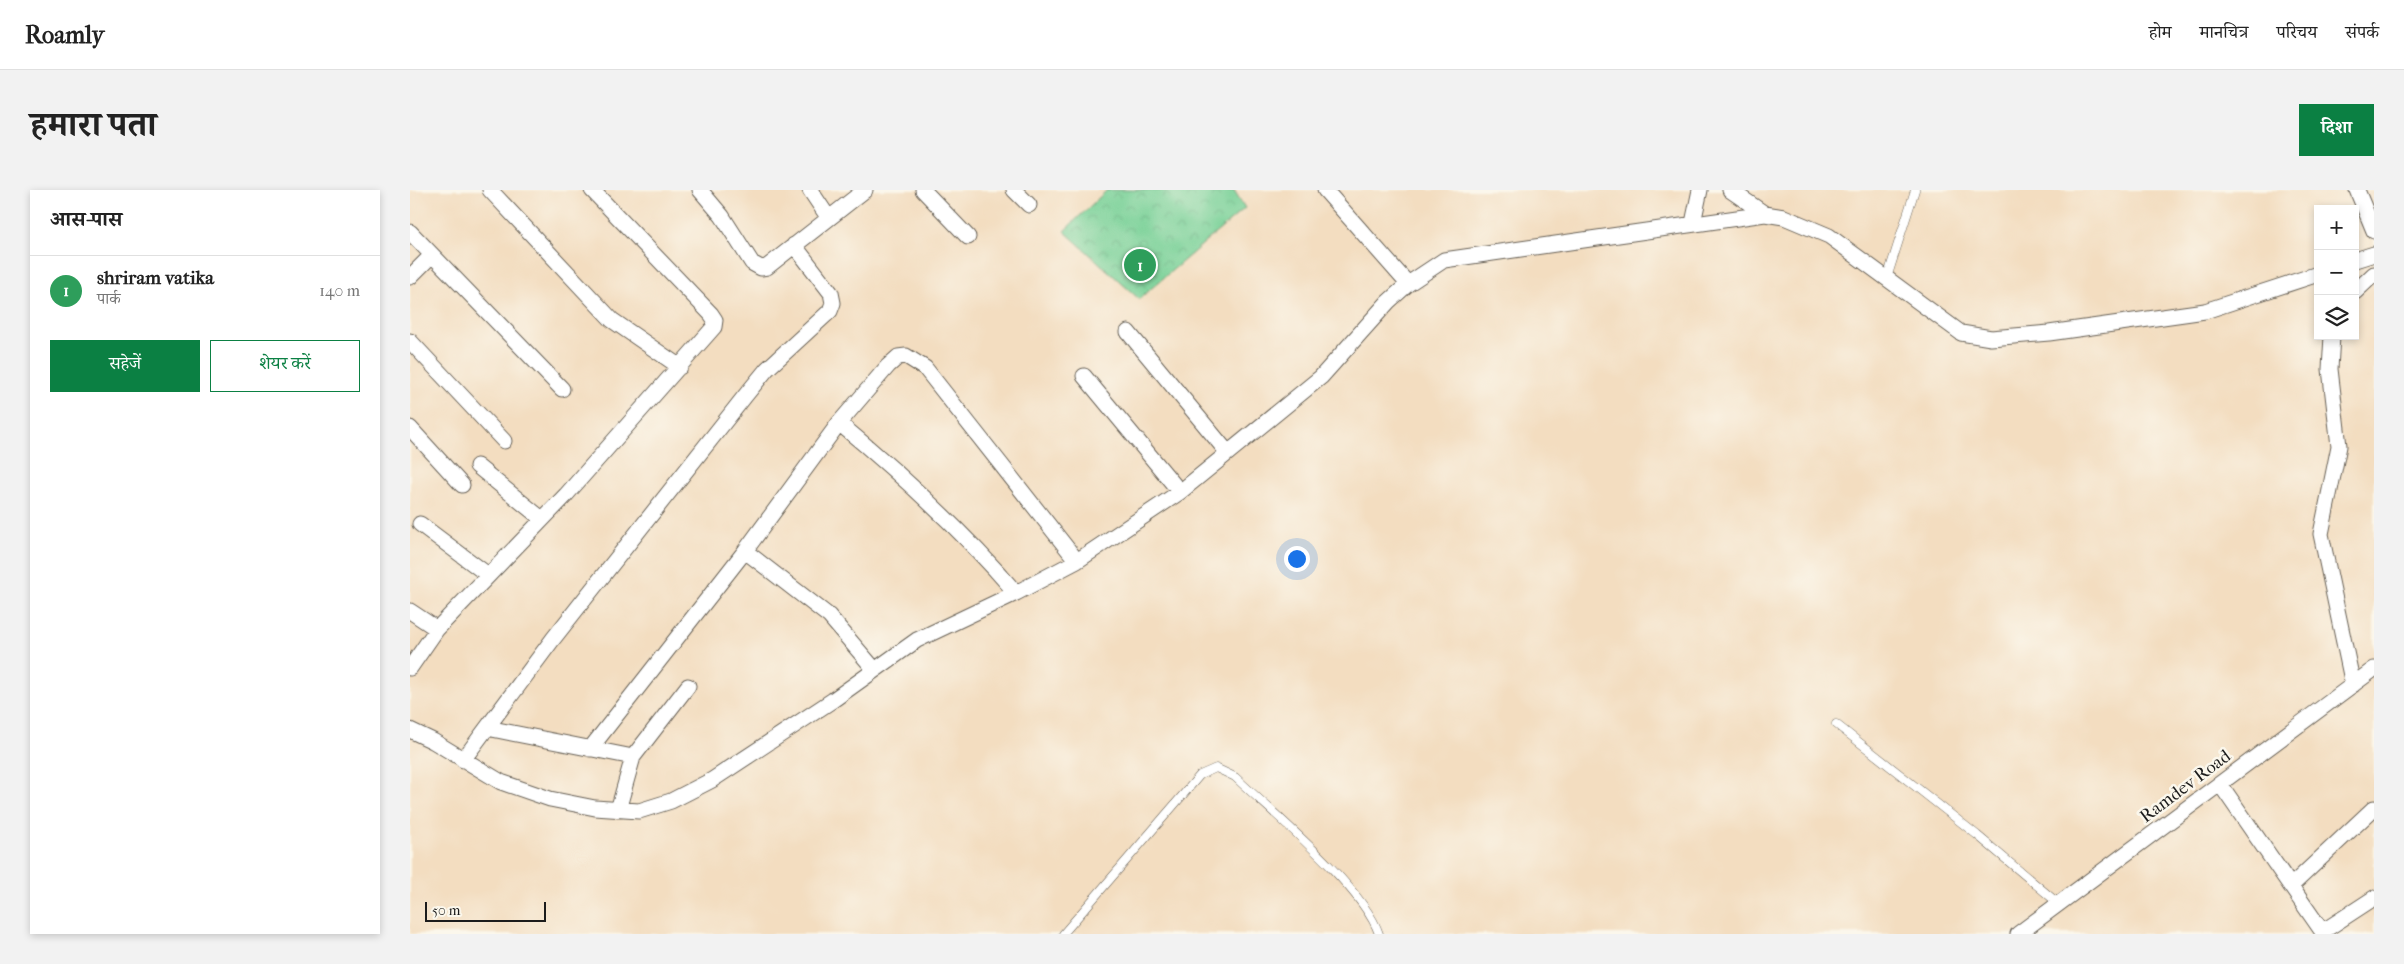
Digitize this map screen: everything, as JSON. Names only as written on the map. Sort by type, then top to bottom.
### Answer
[{"type":"street","points":[[490,190],[612,320],[680,367]]},
{"type":"street","points":[[410,668],[437,629],[542,519],[711,331],[714,320],[592,190]]},
{"type":"street","points":[[700,190],[722,216],[756,266],[767,267],[865,190]]},
{"type":"street","points":[[810,190],[828,218]]},
{"type":"street","points":[[924,190],[968,237]]},
{"type":"street","points":[[1014,190],[1029,205]]},
{"type":"street","points":[[1325,190],[1408,284]]},
{"type":"street","points":[[1693,224],[1700,190]]},
{"type":"street","points":[[2357,190],[2374,231]]},
{"type":"street","points":[[1733,191],[1765,214]]},
{"type":"street","points":[[410,730],[433,741],[501,782],[550,799],[595,808],[639,811],[671,801],[712,780],[917,640],[1016,593],[1076,560],[1180,492],[1321,377],[1388,302],[1408,284],[1444,260],[1765,214],[1784,217],[1829,236],[1961,333],[1991,338],[2049,333],[2205,310],[2314,275]]},
{"type":"street","points":[[410,232],[562,389]]},
{"type":"street","points":[[463,760],[553,639],[750,389],[767,369],[830,311],[833,303],[831,293],[794,245]]},
{"type":"street","points":[[2359,259],[2374,254]]},
{"type":"street","points":[[410,277],[432,255]]},
{"type":"street","points":[[2359,288],[2374,274]]},
{"type":"street","points":[[1128,332],[1228,453]]},
{"type":"street","points":[[2332,340],[2330,369],[2339,446],[2321,534],[2352,685]]},
{"type":"street","points":[[410,341],[504,441]]},
{"type":"street","points":[[590,749],[745,551],[839,423],[898,357],[906,356],[925,368],[1076,560]]},
{"type":"street","points":[[1084,376],[1180,492]]},
{"type":"street","points":[[839,423],[900,473],[938,509],[980,551],[1016,593]]},
{"type":"street","points":[[410,428],[462,485]]},
{"type":"street","points":[[477,466],[542,519]]},
{"type":"street","points":[[420,524],[488,575]]},
{"type":"street","points":[[745,551],[829,616],[875,670]]},
{"type":"street","points":[[410,611],[437,629]]},
{"type":"street","name":"Ramdev Road","points":[[2018,934],[2374,669]]},
{"type":"street","points":[[618,810],[633,757],[688,686]]},
{"type":"street","points":[[487,728],[633,757]]},
{"type":"street","points":[[2220,784],[2292,885],[2323,933],[2374,898]]},
{"type":"street","points":[[2292,885],[2374,808]]},
{"type":"lane","points":[[1887,278],[1915,190]]},
{"type":"lane","points":[[1836,724],[1977,835],[2059,904]]},
{"type":"lane","points":[[1063,934],[1200,775],[1216,768],[1235,777],[1338,875],[1368,911],[1379,934]]},
{"type":"green space","points":[[1107,190],[1234,190],[1245,208],[1139,299],[1064,231]]},
{"type":"place","name":"shriram vatika","points":[[1140,265]]}]
